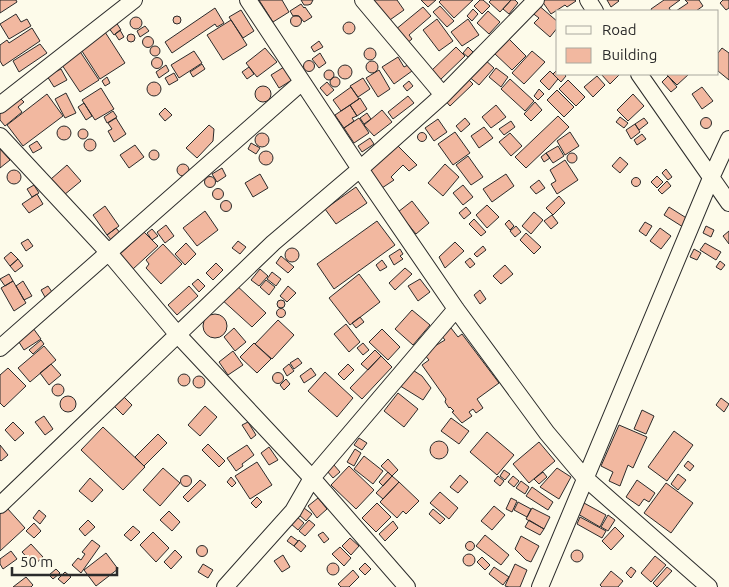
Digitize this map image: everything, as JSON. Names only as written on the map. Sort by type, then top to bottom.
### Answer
[{"type":"street","points":[[0,105],[134,0]]},
{"type":"street","points":[[248,0],[456,309],[547,433],[584,477],[709,587]]},
{"type":"street","points":[[363,0],[443,95]]},
{"type":"street","points":[[0,505],[273,243],[443,95],[536,0]]},
{"type":"street","points":[[640,75],[729,203]]},
{"type":"street","points":[[0,348],[302,82]]},
{"type":"street","points":[[0,136],[109,253],[178,335],[312,478],[407,587]]},
{"type":"street","points":[[540,587],[584,477],[729,139]]},
{"type":"street","points":[[226,587],[293,511],[312,478],[456,309]]},
{"type":"building","points":[[0,0],[16,0],[17,2],[0,13]]},
{"type":"building","points":[[259,0],[282,0],[289,12],[273,22]]},
{"type":"building","points":[[301,0],[313,0],[311,4],[304,5]]},
{"type":"building","points":[[372,0],[397,0],[404,10],[387,22]]},
{"type":"building","points":[[421,0],[436,0],[428,7]]},
{"type":"building","points":[[441,0],[473,0],[454,18],[439,2]]},
{"type":"building","points":[[480,0],[483,0],[490,6],[482,14],[474,6]]},
{"type":"building","points":[[491,0],[511,0],[500,12],[489,2]]},
{"type":"building","points":[[511,0],[515,0],[518,3],[509,14],[503,9]]},
{"type":"building","points":[[607,0],[618,0],[619,1],[611,7]]},
{"type":"building","points":[[664,0],[680,0],[669,8],[670,10],[651,9]]},
{"type":"building","points":[[685,0],[699,0],[703,6],[697,10],[678,10],[688,3]]},
{"type":"building","points":[[723,0],[729,0],[729,8],[726,10],[720,3]]},
{"type":"building","points":[[542,1],[576,1],[567,7],[565,5],[551,14]]},
{"type":"building","points":[[301,4],[312,17],[304,22],[299,16],[293,16],[290,11]]},
{"type":"building","points":[[537,4],[556,20],[556,30],[550,37],[534,23],[539,18],[531,12]]},
{"type":"building","points":[[440,6],[454,21],[447,27],[433,12]]},
{"type":"building","points":[[423,7],[431,16],[409,35],[412,39],[406,44],[395,30]]},
{"type":"building","points":[[215,8],[224,23],[217,27],[215,24],[172,53],[165,42]]},
{"type":"building","points":[[473,9],[478,14],[472,21],[467,16]]},
{"type":"building","points":[[241,10],[254,31],[243,38],[229,17]]},
{"type":"building","points":[[488,11],[500,22],[489,34],[477,23]]},
{"type":"building","points":[[16,14],[21,22],[27,19],[31,26],[9,39],[0,24]]},
{"type":"building","points":[[177,16],[181,20],[177,24],[173,20]]},
{"type":"building","points":[[294,16],[298,16],[301,21],[300,25],[294,26],[291,23],[291,19]]},
{"type":"building","points":[[134,17],[138,17],[142,23],[138,29],[134,29],[130,25],[130,21]]},
{"type":"building","points":[[437,19],[453,41],[439,51],[423,30]]},
{"type":"building","points":[[468,19],[479,35],[462,46],[451,32]]},
{"type":"building","points":[[231,20],[247,45],[223,60],[207,35]]},
{"type":"building","points":[[116,22],[121,30],[114,35],[108,27]]},
{"type":"building","points":[[347,22],[351,22],[355,28],[351,34],[347,34],[343,30],[343,26]]},
{"type":"building","points":[[145,26],[149,31],[140,37],[137,31]]},
{"type":"building","points":[[32,28],[40,41],[3,66],[0,61],[0,45],[7,40],[9,43]]},
{"type":"building","points":[[120,30],[124,37],[119,40],[115,34]]},
{"type":"building","points":[[105,32],[125,63],[100,79],[80,48]]},
{"type":"building","points":[[131,34],[135,38],[131,42],[127,38]]},
{"type":"building","points":[[146,37],[150,37],[153,42],[152,46],[146,47],[143,44],[143,40]]},
{"type":"building","points":[[508,38],[526,56],[512,70],[494,53]]},
{"type":"building","points":[[319,41],[323,47],[314,52],[311,47]]},
{"type":"building","points":[[40,44],[47,53],[19,72],[13,61]]},
{"type":"building","points":[[153,46],[157,46],[160,51],[159,55],[153,56],[150,53],[150,49]]},
{"type":"building","points":[[456,47],[465,56],[439,81],[430,72]]},
{"type":"building","points":[[468,47],[473,52],[468,57],[463,53]]},
{"type":"building","points":[[265,48],[277,62],[257,77],[246,63]]},
{"type":"building","points":[[368,48],[372,48],[376,54],[372,60],[368,60],[364,56],[364,52]]},
{"type":"building","points":[[722,48],[729,53],[729,80],[719,72],[719,52]]},
{"type":"building","points":[[79,50],[99,80],[80,92],[60,62]]},
{"type":"building","points":[[194,51],[202,63],[179,78],[171,65]]},
{"type":"building","points":[[532,51],[545,62],[524,84],[512,73]]},
{"type":"building","points":[[320,53],[326,63],[319,68],[312,59]]},
{"type":"building","points":[[157,57],[163,63],[157,69],[151,63]]},
{"type":"building","points":[[398,57],[404,67],[408,65],[412,71],[394,84],[382,67]]},
{"type":"building","points":[[483,58],[494,68],[479,85],[468,76]]},
{"type":"building","points":[[307,61],[311,61],[314,66],[313,70],[307,71],[304,68],[304,64]]},
{"type":"building","points":[[370,61],[374,61],[378,67],[374,73],[370,73],[366,69],[366,65]]},
{"type":"building","points":[[202,64],[205,69],[193,77],[190,72]]},
{"type":"building","points":[[166,65],[169,71],[159,78],[156,72]]},
{"type":"building","points":[[345,65],[350,67],[352,72],[350,77],[345,79],[340,77],[338,72],[340,67]]},
{"type":"building","points":[[249,67],[254,74],[247,79],[242,72]]},
{"type":"building","points":[[284,67],[292,80],[279,88],[271,75]]},
{"type":"building","points":[[496,68],[508,77],[501,87],[489,77]]},
{"type":"building","points":[[61,69],[67,80],[54,87],[47,76]]},
{"type":"building","points":[[329,70],[334,75],[329,80],[324,75]]},
{"type":"building","points":[[379,70],[390,89],[378,97],[366,78]]},
{"type":"building","points":[[550,71],[558,79],[549,90],[540,81]]},
{"type":"building","points":[[556,71],[556,75],[566,76],[561,82],[553,74]]},
{"type":"building","points":[[174,73],[178,80],[169,85],[165,78]]},
{"type":"building","points":[[464,75],[473,84],[450,106],[442,97]]},
{"type":"building","points":[[602,75],[619,75],[610,84]]},
{"type":"building","points":[[667,75],[688,75],[677,85]]},
{"type":"building","points":[[597,76],[605,85],[593,97],[584,87]]},
{"type":"building","points":[[668,76],[677,87],[671,92],[662,82]]},
{"type":"building","points":[[107,77],[110,83],[105,86],[102,81]]},
{"type":"building","points":[[335,77],[340,82],[335,87],[330,82]]},
{"type":"building","points":[[363,78],[370,89],[358,97],[350,86]]},
{"type":"building","points":[[510,79],[534,101],[525,111],[501,89]]},
{"type":"building","points":[[568,80],[585,97],[576,106],[559,89]]},
{"type":"building","points":[[409,81],[413,86],[407,91],[403,86]]},
{"type":"building","points":[[154,82],[159,84],[161,89],[159,94],[154,96],[149,94],[147,89],[149,84]]},
{"type":"building","points":[[327,82],[334,90],[327,96],[320,88]]},
{"type":"building","points":[[263,86],[271,94],[263,102],[255,94]]},
{"type":"building","points":[[351,87],[359,99],[341,111],[333,100]]},
{"type":"building","points":[[702,87],[713,101],[702,109],[692,94]]},
{"type":"building","points":[[101,88],[114,109],[95,120],[82,100]]},
{"type":"building","points":[[539,89],[544,94],[538,100],[534,96]]},
{"type":"building","points":[[557,90],[574,107],[564,117],[547,100]]},
{"type":"building","points":[[66,93],[76,113],[65,118],[55,99]]},
{"type":"building","points":[[47,94],[63,116],[23,146],[7,125]]},
{"type":"building","points":[[633,94],[644,106],[628,121],[617,110]]},
{"type":"building","points":[[408,96],[414,103],[393,119],[388,112]]},
{"type":"building","points":[[20,98],[24,102],[18,107],[22,112],[5,126],[0,120],[0,113]]},
{"type":"building","points":[[360,98],[367,109],[357,116],[350,105]]},
{"type":"building","points":[[535,102],[542,110],[531,121],[524,114]]},
{"type":"building","points":[[84,103],[92,116],[86,120],[78,107]]},
{"type":"building","points":[[350,105],[357,116],[352,118],[354,121],[344,128],[335,115]]},
{"type":"building","points":[[496,105],[506,117],[491,128],[482,117]]},
{"type":"building","points":[[165,108],[172,115],[165,121],[159,114]]},
{"type":"building","points":[[382,110],[392,122],[374,136],[364,125]]},
{"type":"building","points":[[113,111],[117,117],[107,123],[104,117]]},
{"type":"building","points":[[367,113],[371,119],[364,124],[360,118]]},
{"type":"building","points":[[558,116],[569,127],[526,168],[515,157]]},
{"type":"building","points":[[620,117],[628,123],[624,128],[616,122]]},
{"type":"building","points":[[116,118],[126,134],[114,142],[108,131],[112,129],[108,123]]},
{"type":"building","points":[[359,118],[369,133],[354,143],[344,128]]},
{"type":"building","points":[[465,118],[470,124],[461,132],[456,126]]},
{"type":"building","points":[[644,118],[648,123],[639,130],[635,124]]},
{"type":"building","points":[[704,118],[708,118],[711,123],[710,127],[704,128],[701,125],[701,121]]},
{"type":"building","points":[[438,119],[447,132],[434,141],[425,128]]},
{"type":"building","points":[[511,121],[515,127],[504,135],[499,129]]},
{"type":"building","points":[[635,124],[640,132],[631,139],[626,130]]},
{"type":"building","points":[[209,125],[214,129],[213,141],[197,158],[186,148]]},
{"type":"building","points":[[64,126],[69,128],[71,133],[69,138],[64,140],[59,138],[57,133],[59,128]]},
{"type":"building","points":[[484,127],[493,138],[479,148],[471,136]]},
{"type":"building","points":[[81,129],[85,129],[88,134],[87,138],[81,139],[78,136],[78,132]]},
{"type":"building","points":[[422,132],[427,137],[422,142],[417,137]]},
{"type":"building","points":[[455,132],[470,153],[453,165],[438,144]]},
{"type":"building","points":[[570,132],[579,146],[565,155],[557,141]]},
{"type":"building","points":[[262,133],[267,135],[269,140],[267,145],[262,147],[257,145],[255,140],[257,135]]},
{"type":"building","points":[[510,133],[522,146],[511,156],[499,142]]},
{"type":"building","points":[[642,134],[646,139],[637,145],[634,140]]},
{"type":"building","points":[[370,138],[374,144],[362,152],[358,146]]},
{"type":"building","points":[[90,139],[96,145],[90,151],[84,145]]},
{"type":"building","points":[[37,141],[42,148],[33,153],[29,146]]},
{"type":"building","points":[[251,143],[260,148],[256,154],[248,149]]},
{"type":"building","points":[[395,143],[417,165],[409,171],[403,165],[391,177],[394,180],[382,188],[367,166]]},
{"type":"building","points":[[135,145],[144,157],[129,168],[120,155]]},
{"type":"building","points":[[558,146],[564,156],[553,163],[546,153]]},
{"type":"building","points":[[0,149],[10,160],[0,168]]},
{"type":"building","points":[[154,150],[159,155],[154,160],[149,155]]},
{"type":"building","points":[[266,151],[271,153],[273,158],[271,163],[266,165],[261,163],[259,158],[261,153]]},
{"type":"building","points":[[546,153],[550,158],[544,162],[541,157]]},
{"type":"building","points":[[570,153],[574,153],[577,158],[576,162],[570,163],[567,160],[567,156]]},
{"type":"building","points":[[468,156],[483,177],[471,185],[456,165]]},
{"type":"building","points":[[620,157],[628,164],[620,173],[612,166]]},
{"type":"building","points":[[565,160],[578,180],[557,194],[551,184],[556,181],[550,170]]},
{"type":"building","points":[[181,164],[185,164],[189,170],[185,176],[181,176],[177,172],[177,168]]},
{"type":"building","points":[[445,164],[459,177],[443,196],[428,183]]},
{"type":"building","points":[[67,165],[81,181],[64,195],[51,179]]},
{"type":"building","points":[[222,168],[226,176],[217,182],[212,174]]},
{"type":"building","points":[[666,169],[672,177],[668,180],[662,173]]},
{"type":"building","points":[[14,170],[19,172],[21,177],[19,182],[14,184],[9,182],[7,177],[9,172]]},
{"type":"building","points":[[260,174],[268,188],[253,197],[245,183]]},
{"type":"building","points":[[506,174],[514,186],[492,202],[483,189]]},
{"type":"building","points":[[657,176],[663,182],[657,188],[651,182]]},
{"type":"building","points":[[208,177],[212,177],[215,182],[214,186],[208,187],[205,184],[205,180]]},
{"type":"building","points":[[636,177],[641,182],[636,187],[631,182]]},
{"type":"building","points":[[539,180],[545,188],[536,194],[530,187]]},
{"type":"building","points":[[667,181],[671,186],[662,194],[658,190]]},
{"type":"building","points":[[34,185],[39,193],[32,197],[27,189]]},
{"type":"building","points":[[463,185],[473,197],[463,205],[453,193]]},
{"type":"building","points":[[356,187],[367,203],[336,224],[325,209]]},
{"type":"building","points":[[216,189],[220,189],[223,194],[222,198],[216,199],[213,196],[213,192]]},
{"type":"building","points":[[37,194],[43,204],[29,213],[22,204]]},
{"type":"building","points":[[559,196],[565,203],[553,215],[546,208]]},
{"type":"building","points":[[224,201],[228,201],[231,206],[230,210],[224,211],[221,208],[221,204]]},
{"type":"building","points":[[412,201],[429,223],[416,234],[398,212]]},
{"type":"building","points":[[487,205],[499,217],[487,228],[476,215]]},
{"type":"building","points":[[105,206],[119,226],[107,235],[93,215]]},
{"type":"building","points":[[466,207],[471,213],[464,219],[459,213]]},
{"type":"building","points":[[669,207],[688,219],[683,227],[664,215]]},
{"type":"building","points":[[205,211],[218,230],[197,246],[183,228]]},
{"type":"building","points":[[534,212],[543,220],[531,234],[522,226]]},
{"type":"building","points":[[552,215],[558,223],[551,229],[544,221]]},
{"type":"building","points":[[474,219],[486,232],[481,236],[469,224]]},
{"type":"building","points":[[509,220],[514,226],[510,230],[505,224]]},
{"type":"building","points":[[377,221],[395,245],[334,289],[317,264]]},
{"type":"building","points":[[645,222],[652,226],[646,236],[639,231]]},
{"type":"building","points":[[166,225],[174,236],[165,243],[157,232]]},
{"type":"building","points":[[516,226],[521,232],[515,237],[510,231]]},
{"type":"building","points":[[706,226],[714,230],[711,237],[703,233]]},
{"type":"building","points":[[116,228],[121,234],[112,241],[107,235]]},
{"type":"building","points":[[660,228],[671,236],[661,249],[650,241]]},
{"type":"building","points":[[152,229],[158,236],[152,240],[147,233]]},
{"type":"building","points":[[729,231],[729,244],[723,236]]},
{"type":"building","points":[[144,232],[158,246],[133,269],[120,254]]},
{"type":"building","points":[[526,233],[541,247],[534,254],[520,240]]},
{"type":"building","points":[[28,239],[33,246],[26,251],[21,243]]},
{"type":"building","points":[[238,241],[246,247],[240,254],[232,248]]},
{"type":"building","points":[[455,242],[464,251],[445,268],[439,257]]},
{"type":"building","points":[[186,243],[196,254],[185,265],[175,254]]},
{"type":"building","points":[[705,243],[721,252],[716,260],[700,250]]},
{"type":"building","points":[[163,244],[182,264],[161,284],[146,268],[149,264],[146,260]]},
{"type":"building","points":[[483,246],[486,250],[477,257],[474,254]]},
{"type":"building","points":[[292,248],[297,250],[299,255],[297,260],[292,262],[287,260],[285,255],[287,250]]},
{"type":"building","points":[[400,249],[403,254],[400,256],[403,259],[394,265],[389,256]]},
{"type":"building","points":[[694,249],[701,253],[697,260],[690,257]]},
{"type":"building","points":[[11,252],[18,259],[10,266],[4,258]]},
{"type":"building","points":[[281,256],[294,267],[288,273],[276,263]]},
{"type":"building","points":[[470,258],[475,264],[470,268],[465,262]]},
{"type":"building","points":[[18,259],[23,266],[15,272],[10,266]]},
{"type":"building","points":[[382,260],[387,267],[380,271],[376,265]]},
{"type":"building","points":[[720,261],[725,265],[721,270],[716,267]]},
{"type":"building","points":[[216,263],[223,270],[213,280],[206,273]]},
{"type":"building","points":[[505,265],[513,274],[501,284],[493,276]]},
{"type":"building","points":[[405,268],[412,274],[395,290],[389,283]]},
{"type":"building","points":[[260,269],[268,276],[259,286],[251,280]]},
{"type":"building","points":[[272,272],[281,279],[276,286],[267,279]]},
{"type":"building","points":[[9,274],[13,281],[5,286],[0,279]]},
{"type":"building","points":[[359,274],[380,302],[350,325],[329,298]]},
{"type":"building","points":[[198,279],[205,286],[199,292],[192,284]]},
{"type":"building","points":[[420,279],[430,292],[418,301],[408,286]]},
{"type":"building","points":[[266,280],[275,287],[269,295],[260,287]]},
{"type":"building","points":[[13,281],[26,303],[14,311],[1,288]]},
{"type":"building","points":[[23,281],[32,296],[24,300],[16,286]]},
{"type":"building","points":[[234,283],[266,313],[252,327],[220,298]]},
{"type":"building","points":[[48,286],[52,292],[45,297],[41,290]]},
{"type":"building","points":[[189,286],[198,296],[177,315],[168,305]]},
{"type":"building","points":[[288,286],[296,293],[287,302],[280,296]]},
{"type":"building","points":[[480,290],[486,299],[480,304],[474,295]]},
{"type":"building","points":[[281,300],[285,304],[281,308],[277,304]]},
{"type":"building","points":[[281,309],[285,313],[281,317],[277,313]]},
{"type":"building","points":[[412,310],[430,325],[413,345],[395,329]]},
{"type":"building","points":[[215,314],[220,315],[226,321],[226,331],[220,337],[215,338],[210,337],[204,331],[203,326],[204,321],[210,315]]},
{"type":"building","points":[[360,317],[364,322],[356,328],[352,323]]},
{"type":"building","points":[[278,320],[294,335],[272,359],[255,344]]},
{"type":"building","points":[[346,324],[360,342],[349,352],[334,334]]},
{"type":"building","points":[[33,328],[41,339],[24,350],[17,339]]},
{"type":"building","points":[[234,328],[246,342],[235,351],[224,337]]},
{"type":"building","points":[[451,328],[458,337],[462,334],[499,383],[477,399],[483,408],[476,413],[473,409],[469,412],[472,416],[462,423],[452,412],[454,411],[449,408],[445,402],[446,399],[422,365],[429,360],[423,353],[445,340],[441,335]]},
{"type":"building","points":[[382,329],[400,347],[388,360],[369,342]]},
{"type":"building","points":[[41,340],[44,344],[33,354],[29,350]]},
{"type":"building","points":[[254,343],[271,359],[257,373],[240,357]]},
{"type":"building","points":[[363,343],[369,350],[363,355],[357,348]]},
{"type":"building","points":[[44,346],[56,360],[30,382],[18,368]]},
{"type":"building","points":[[375,350],[381,356],[368,370],[361,364]]},
{"type":"building","points":[[233,351],[243,365],[228,375],[219,362]]},
{"type":"building","points":[[381,356],[392,367],[362,399],[350,388]]},
{"type":"building","points":[[298,358],[302,363],[294,369],[290,363]]},
{"type":"building","points":[[51,364],[61,375],[49,385],[40,373]]},
{"type":"building","points":[[289,364],[294,371],[287,376],[283,369]]},
{"type":"building","points":[[348,364],[354,370],[344,380],[338,374]]},
{"type":"building","points":[[408,367],[422,376],[431,388],[423,400],[397,384]]},
{"type":"building","points":[[8,368],[26,386],[4,407],[0,403],[0,375]]},
{"type":"building","points":[[311,368],[316,375],[304,383],[300,376]]},
{"type":"building","points":[[325,372],[353,398],[337,417],[308,391]]},
{"type":"building","points":[[276,373],[280,373],[283,378],[282,382],[276,383],[273,380],[273,376]]},
{"type":"building","points":[[184,374],[190,380],[184,386],[178,380]]},
{"type":"building","points":[[197,376],[201,376],[205,382],[201,388],[197,388],[193,384],[193,380]]},
{"type":"building","points":[[286,379],[290,384],[284,390],[280,385]]},
{"type":"building","points":[[56,384],[60,384],[64,390],[60,396],[56,396],[52,392],[52,388]]},
{"type":"building","points":[[398,393],[418,409],[404,427],[384,411]]},
{"type":"building","points":[[65,396],[71,396],[76,401],[74,410],[65,412],[60,407],[60,401]]},
{"type":"building","points":[[123,396],[132,405],[123,415],[114,406]]},
{"type":"building","points":[[721,398],[729,404],[724,412],[716,405]]},
{"type":"building","points":[[205,406],[217,417],[200,436],[188,425]]},
{"type":"building","points":[[642,410],[654,416],[646,434],[634,429]]},
{"type":"building","points":[[44,416],[53,429],[45,435],[35,422]]},
{"type":"building","points":[[451,418],[469,431],[459,444],[441,431]]},
{"type":"building","points":[[13,422],[24,433],[15,441],[5,430]]},
{"type":"building","points":[[248,422],[256,435],[251,439],[242,425]]},
{"type":"building","points":[[619,425],[647,437],[633,468],[628,465],[620,486],[609,481],[613,472],[601,466]]},
{"type":"building","points":[[103,427],[145,467],[123,490],[81,450]]},
{"type":"building","points":[[674,431],[693,445],[667,481],[648,467]]},
{"type":"building","points":[[487,432],[514,455],[497,475],[470,452]]},
{"type":"building","points":[[158,434],[167,443],[144,466],[135,457]]},
{"type":"building","points":[[359,438],[367,443],[362,450],[354,445]]},
{"type":"building","points":[[439,441],[445,444],[448,450],[445,456],[439,459],[433,456],[430,450],[433,444]]},
{"type":"building","points":[[539,442],[555,461],[529,483],[513,464]]},
{"type":"building","points":[[208,444],[225,461],[219,467],[202,450]]},
{"type":"building","points":[[0,445],[8,455],[1,461],[0,460]]},
{"type":"building","points":[[247,445],[254,455],[236,471],[227,458]]},
{"type":"building","points":[[269,447],[278,460],[269,465],[261,453]]},
{"type":"building","points":[[355,449],[361,453],[354,466],[347,462]]},
{"type":"building","points":[[364,456],[383,471],[373,484],[354,469]]},
{"type":"building","points":[[388,459],[398,470],[392,476],[381,466]]},
{"type":"building","points":[[688,461],[694,466],[690,471],[684,466]]},
{"type":"building","points":[[257,462],[272,485],[250,499],[235,476]]},
{"type":"building","points":[[334,465],[340,472],[333,478],[327,471]]},
{"type":"building","points":[[349,466],[374,490],[356,509],[331,485]]},
{"type":"building","points":[[163,468],[180,483],[160,506],[143,490]]},
{"type":"building","points":[[557,468],[571,477],[559,499],[540,487]]},
{"type":"building","points":[[504,470],[510,474],[505,480],[500,476]]},
{"type":"building","points":[[388,472],[392,476],[383,486],[379,482]]},
{"type":"building","points":[[543,472],[547,477],[539,484],[534,479]]},
{"type":"building","points":[[678,474],[686,480],[678,490],[671,484]]},
{"type":"building","points":[[460,475],[468,482],[458,493],[450,487]]},
{"type":"building","points":[[184,476],[188,476],[191,481],[190,485],[184,486],[181,483],[181,479]]},
{"type":"building","points":[[392,476],[399,482],[383,499],[376,493]]},
{"type":"building","points":[[498,476],[504,481],[500,486],[494,481]]},
{"type":"building","points":[[513,476],[519,481],[514,487],[508,482]]},
{"type":"building","points":[[231,477],[236,483],[232,487],[227,482]]},
{"type":"building","points":[[90,478],[103,490],[92,502],[79,491]]},
{"type":"building","points":[[200,480],[206,485],[188,502],[183,497]]},
{"type":"building","points":[[637,480],[655,493],[649,502],[644,499],[639,506],[626,497]]},
{"type":"building","points":[[521,481],[529,487],[525,494],[516,488]]},
{"type":"building","points":[[399,482],[419,501],[406,514],[403,511],[397,518],[380,502]]},
{"type":"building","points":[[666,483],[693,503],[671,533],[644,513]]},
{"type":"building","points":[[532,487],[553,502],[548,510],[526,496]]},
{"type":"building","points":[[440,492],[458,508],[449,519],[430,503]]},
{"type":"building","points":[[257,497],[262,502],[256,508],[251,503]]},
{"type":"building","points":[[318,498],[327,509],[317,518],[308,506]]},
{"type":"building","points":[[511,498],[517,501],[512,512],[506,509]]},
{"type":"building","points":[[518,502],[531,509],[527,517],[514,510]]},
{"type":"building","points":[[377,503],[391,517],[376,532],[362,518]]},
{"type":"building","points":[[584,503],[606,515],[600,527],[578,514]]},
{"type":"building","points":[[494,506],[505,515],[492,530],[481,521]]},
{"type":"building","points":[[7,508],[25,528],[0,551],[0,514]]},
{"type":"building","points":[[304,508],[312,514],[306,521],[299,515]]},
{"type":"building","points":[[532,508],[550,517],[544,529],[526,519]]},
{"type":"building","points":[[433,509],[445,519],[440,524],[429,514]]},
{"type":"building","points":[[39,510],[46,516],[40,524],[33,518]]},
{"type":"building","points":[[169,511],[180,522],[172,531],[160,520]]},
{"type":"building","points":[[608,515],[615,520],[608,531],[601,527]]},
{"type":"building","points":[[296,516],[304,523],[298,530],[290,523]]},
{"type":"building","points":[[580,517],[606,531],[602,538],[577,524]]},
{"type":"building","points":[[88,520],[95,527],[85,536],[79,529]]},
{"type":"building","points":[[309,520],[315,525],[305,536],[299,531]]},
{"type":"building","points":[[529,520],[544,529],[540,535],[525,527]]},
{"type":"building","points":[[393,521],[398,528],[385,541],[379,534]]},
{"type":"building","points":[[34,523],[41,531],[34,538],[26,531]]},
{"type":"building","points":[[133,526],[140,532],[131,541],[124,535]]},
{"type":"building","points":[[615,527],[624,536],[611,550],[602,541]]},
{"type":"building","points":[[153,532],[169,548],[156,562],[140,545]]},
{"type":"building","points":[[323,532],[329,539],[324,543],[318,535]]},
{"type":"building","points":[[485,535],[509,555],[501,565],[476,546]]},
{"type":"building","points":[[291,536],[298,541],[294,546],[287,541]]},
{"type":"building","points":[[521,536],[539,546],[531,562],[526,560],[515,549]]},
{"type":"building","points":[[350,538],[359,546],[351,555],[342,546]]},
{"type":"building","points":[[92,540],[100,546],[81,573],[72,565],[78,558],[81,560],[85,554],[82,552]]},
{"type":"building","points":[[299,540],[306,546],[301,552],[294,546]]},
{"type":"building","points":[[470,541],[475,546],[470,551],[465,546]]},
{"type":"building","points":[[31,544],[43,557],[34,565],[22,552]]},
{"type":"building","points":[[202,545],[208,551],[202,557],[196,551]]},
{"type":"building","points":[[340,547],[351,558],[344,566],[332,554]]},
{"type":"building","points":[[175,550],[182,557],[171,569],[164,562]]},
{"type":"building","points":[[575,550],[579,550],[583,556],[579,562],[575,562],[571,558],[571,554]]},
{"type":"building","points":[[11,551],[17,559],[3,569],[0,559]]},
{"type":"building","points":[[106,553],[118,569],[96,586],[84,570]]},
{"type":"building","points":[[471,554],[474,555],[474,565],[467,566],[464,565],[463,558],[464,555]]},
{"type":"building","points":[[283,555],[290,567],[282,572],[274,561]]},
{"type":"building","points":[[655,556],[666,565],[651,582],[641,573]]},
{"type":"building","points":[[482,557],[490,565],[485,570],[477,562]]},
{"type":"building","points":[[331,563],[335,563],[339,569],[335,575],[331,575],[327,571],[327,567]]},
{"type":"building","points":[[365,563],[371,569],[365,575],[359,569]]},
{"type":"building","points":[[203,564],[213,570],[208,578],[198,572]]},
{"type":"building","points":[[515,564],[527,570],[520,587],[505,586]]},
{"type":"building","points":[[494,567],[509,577],[503,585],[489,574]]},
{"type":"building","points":[[631,567],[636,571],[631,578],[626,573]]},
{"type":"building","points":[[667,567],[672,571],[657,587],[653,583]]},
{"type":"building","points":[[56,569],[60,573],[53,579],[49,575]]},
{"type":"building","points":[[353,570],[359,577],[349,587],[341,587],[338,584]]},
{"type":"building","points":[[611,571],[623,581],[618,587],[602,587],[600,585]]},
{"type":"building","points":[[65,572],[71,577],[64,584],[58,579]]},
{"type":"building","points":[[26,577],[33,585],[31,587],[13,587]]}]
